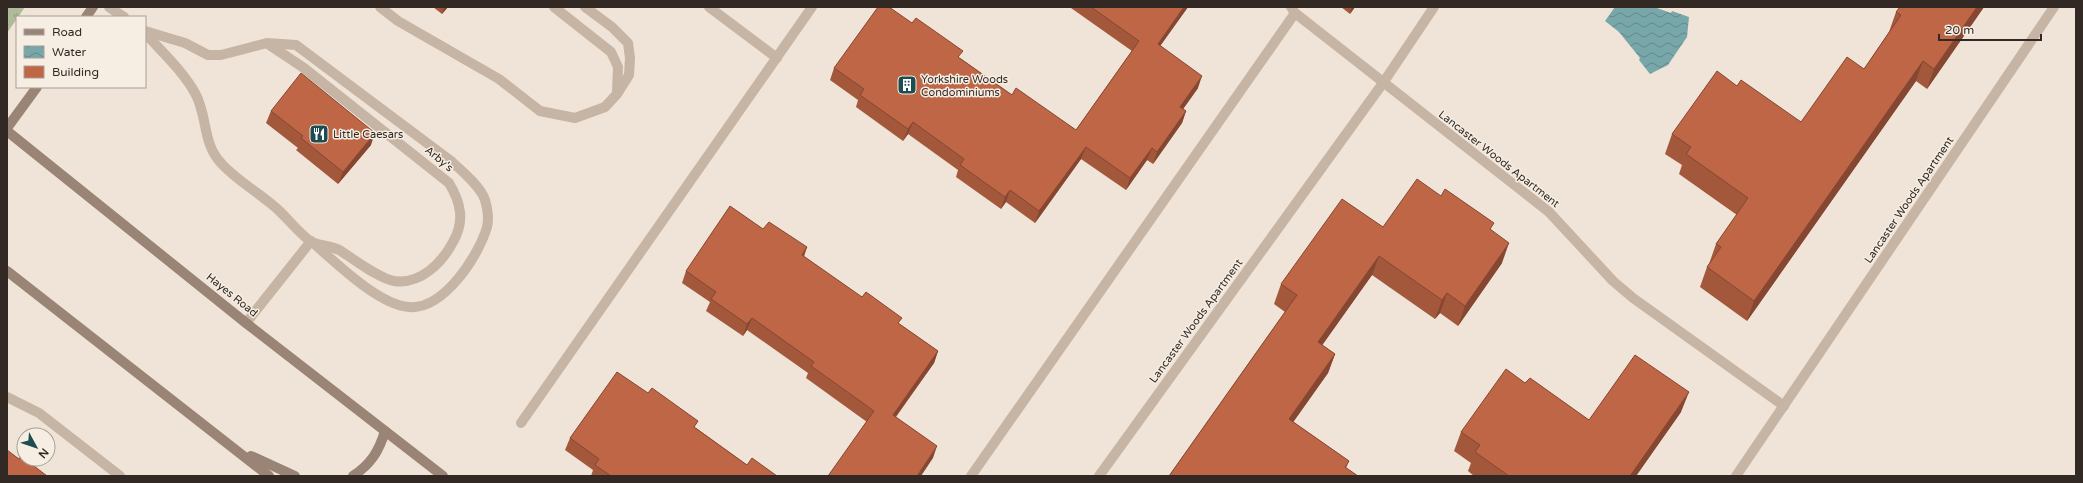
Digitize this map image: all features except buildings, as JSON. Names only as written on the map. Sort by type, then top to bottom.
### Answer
[{"type":"street","points":[[87,16],[93,7]]},
{"type":"street","points":[[109,7],[122,16]]},
{"type":"street","points":[[380,7],[398,21],[499,79],[540,111],[575,118],[605,107],[617,94],[629,75],[630,58],[628,43],[612,28],[585,7]]},
{"type":"street","points":[[554,7],[611,52],[618,67],[617,94]]},
{"type":"street","points":[[709,7],[777,58]]},
{"type":"street","points":[[521,423],[812,7]]},
{"type":"street","name":"Lancaster Woods Apartment","points":[[1099,476],[1383,84],[1434,7]]},
{"type":"street","name":"Lancaster Woods Apartment","points":[[1736,476],[2054,7]]},
{"type":"street","points":[[971,476],[1293,10],[1383,84]]},
{"type":"street","points":[[146,32],[186,43],[208,55],[221,55],[267,43],[296,45],[308,53],[446,157],[469,178],[484,198],[488,225],[478,250],[467,268],[452,285],[434,301],[421,306],[409,307],[381,297],[352,276],[311,242],[276,207],[221,163],[210,148],[201,108],[196,94],[185,78],[146,33]]},
{"type":"street","name":"Arby's","points":[[267,43],[304,68],[439,173],[449,183],[457,197],[462,218],[456,237],[446,255],[430,271],[414,279],[394,281],[367,268],[339,250],[311,242]]},
{"type":"street","name":"Lancaster Woods Apartment","points":[[1383,84],[1549,212],[1613,281],[1633,298],[1784,406]]},
{"type":"street","points":[[7,128],[35,88]]},
{"type":"street","name":"Hayes Road","points":[[7,132],[443,476]]},
{"type":"street","points":[[246,322],[311,242]]},
{"type":"street","points":[[7,271],[269,476]]},
{"type":"street","points":[[7,397],[39,413],[120,476]]},
{"type":"street","points":[[353,476],[373,460],[380,448],[385,431]]},
{"type":"street","points":[[233,447],[295,476]]},
{"type":"green space","points":[[7,7],[25,7],[19,16],[16,16],[16,20],[7,33]]},
{"type":"water","points":[[1615,7],[1654,7],[1689,17],[1687,37],[1668,65],[1650,74],[1639,60],[1640,58],[1619,32],[1605,21]]},
{"type":"place","name":"Yorkshire Woods Condominiums","points":[[907,85]]},
{"type":"place","name":"Little Caesars","points":[[319,134]]}]
